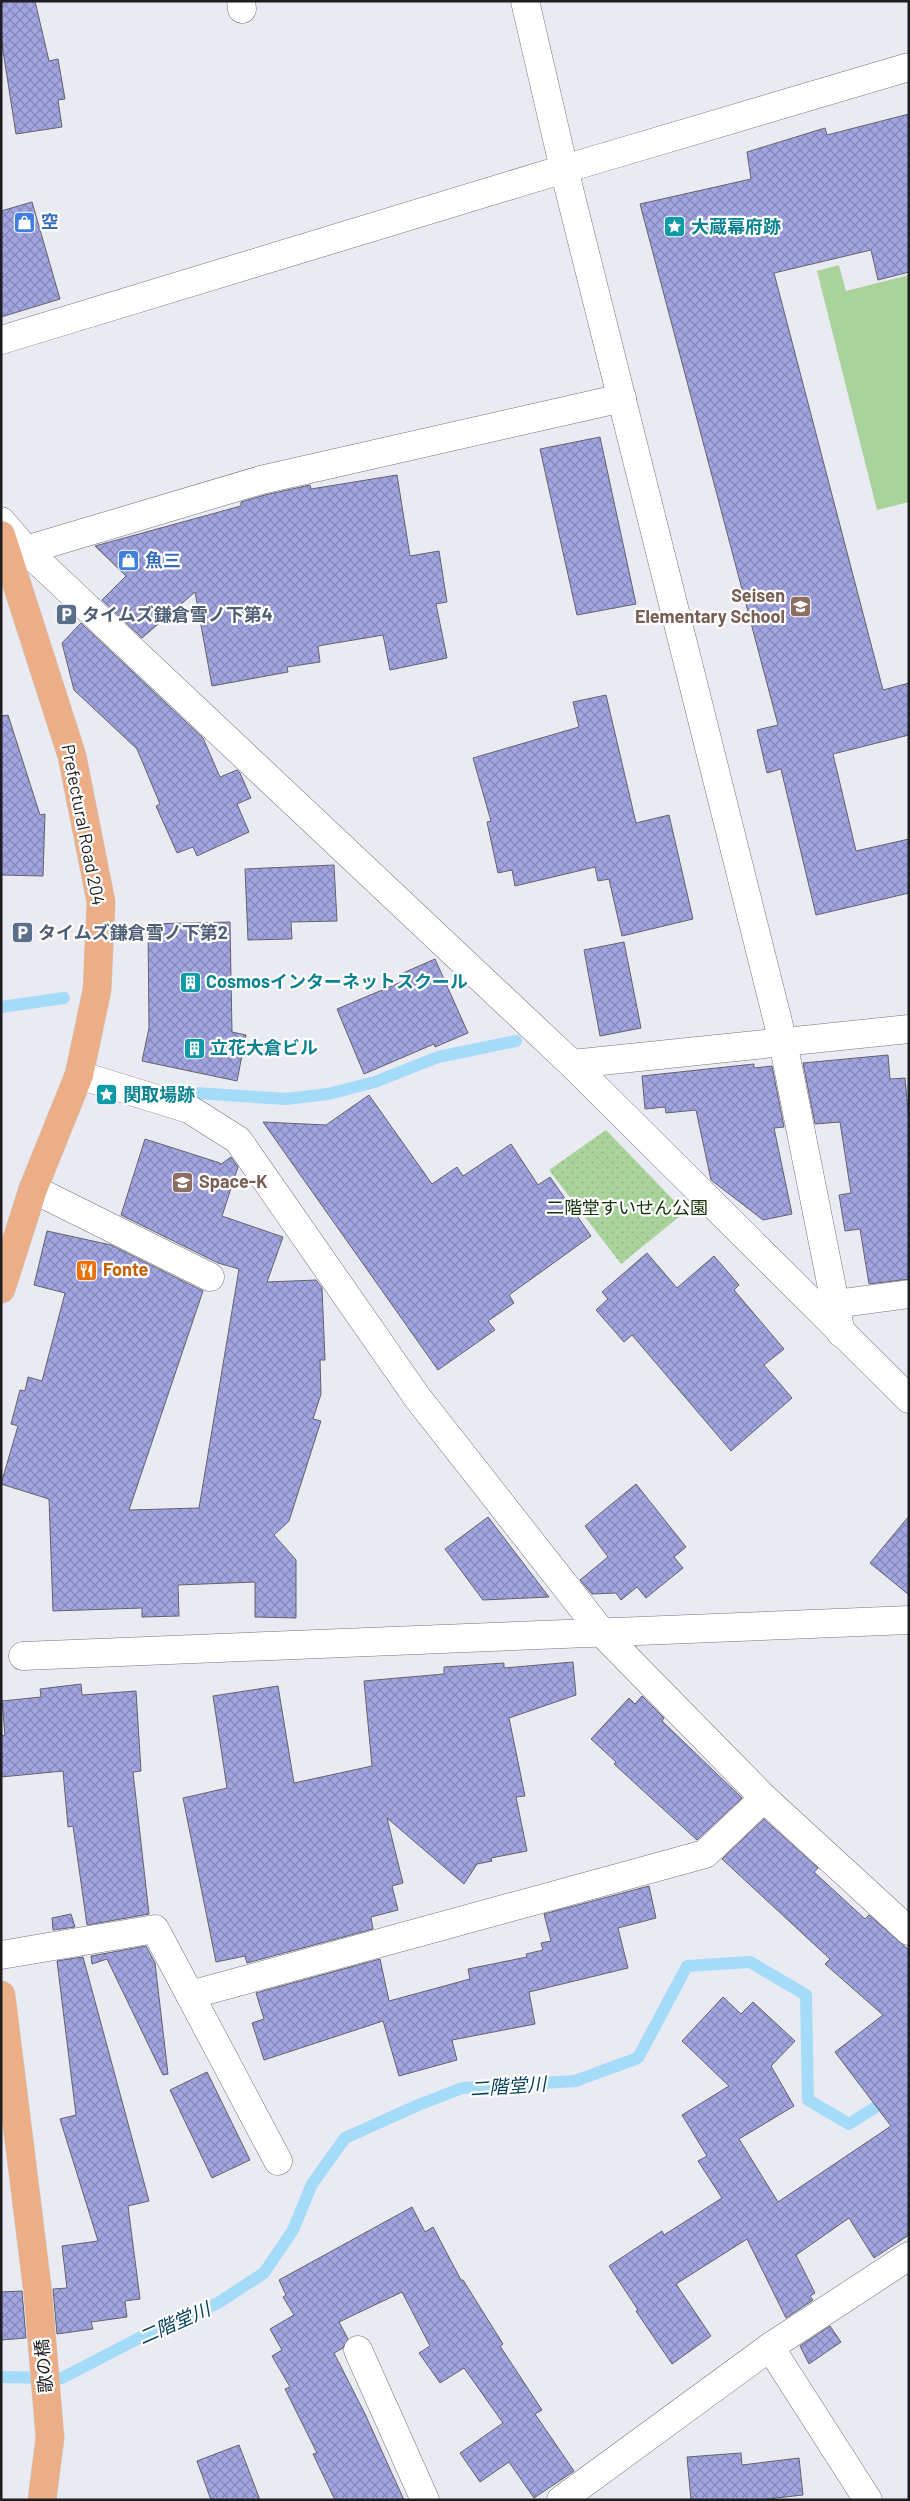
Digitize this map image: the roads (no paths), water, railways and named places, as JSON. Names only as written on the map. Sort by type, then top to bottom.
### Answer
[{"type":"main road","name":"Prefectural Road 204","points":[[1,535],[72,756],[101,902],[98,990],[79,1075],[33,1189],[1,1288]]},
{"type":"main road","name":"歌の橋","points":[[1,1995],[38,2294],[50,2438],[42,2500]]},
{"type":"street","points":[[525,1],[564,168],[783,1042],[841,1333]]},
{"type":"street","points":[[1,340],[564,168],[909,67]]},
{"type":"street","points":[[26,550],[261,480],[622,398]]},
{"type":"street","points":[[1,521],[26,550],[572,1064],[909,1399]]},
{"type":"street","points":[[572,1064],[909,1029]]},
{"type":"street","points":[[79,1075],[189,1109],[238,1140],[417,1397],[602,1634],[764,1798],[909,1931]]},
{"type":"street","points":[[33,1189],[210,1277]]},
{"type":"street","points":[[835,1304],[909,1294]]},
{"type":"street","points":[[23,1656],[602,1634],[909,1620]]},
{"type":"street","points":[[190,1995],[705,1854],[764,1798]]},
{"type":"street","points":[[1,1955],[155,1929],[278,2161]]},
{"type":"street","points":[[561,2500],[770,2347],[909,2256]]},
{"type":"street","points":[[770,2347],[868,2500]]},
{"type":"street","points":[[358,2350],[424,2500]]},
{"type":"waterway","points":[[1,1007],[64,998]]},
{"type":"waterway","points":[[180,1092],[286,1099],[328,1094],[375,1082],[438,1057],[516,1041]]},
{"type":"waterway","name":"二階堂川","points":[[1,2377],[62,2378],[145,2335],[218,2303],[264,2273],[293,2230],[312,2184],[345,2138],[416,2106],[462,2088],[575,2081],[638,2058],[687,1966],[750,1962],[806,1995],[808,2100],[849,2124],[890,2098]]},
{"type":"place","name":"空","points":[[25,222]]},
{"type":"place","name":"大蔵幕府跡","points":[[675,227]]},
{"type":"place","name":"魚三","points":[[129,561]]},
{"type":"place","name":"Seisen Elementary School","points":[[801,606]]},
{"type":"place","name":"タイムズ鎌倉雪ノ下第4","points":[[66,615]]},
{"type":"place","name":"タイムズ鎌倉雪ノ下第2","points":[[22,933]]},
{"type":"place","name":"Cosmosインターネットスクール","points":[[190,982]]},
{"type":"place","name":"立花大倉ビル","points":[[194,1048]]},
{"type":"place","name":"関取場跡","points":[[107,1095]]},
{"type":"place","name":"Space-K","points":[[183,1182]]},
{"type":"place","name":"Fonte","points":[[87,1270]]},
{"type":"park label","name":"二階堂すいせん公園","points":[[627,1208]]}]
